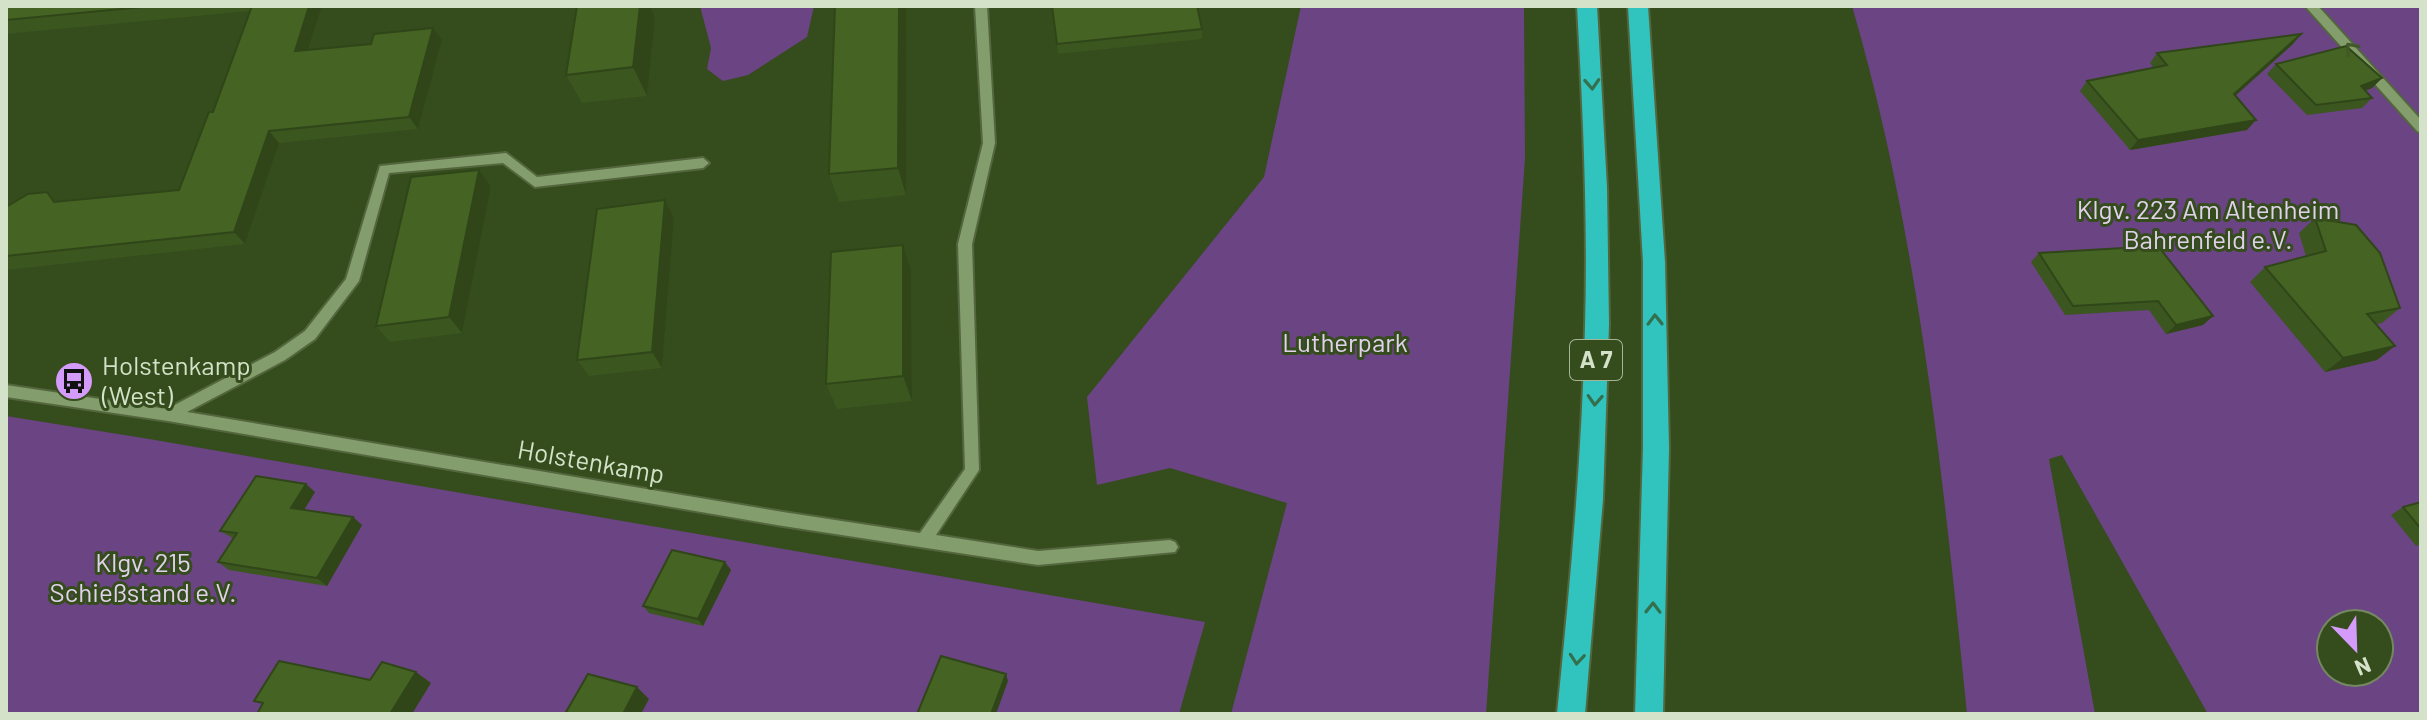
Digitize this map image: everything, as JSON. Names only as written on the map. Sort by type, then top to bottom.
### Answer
[{"type":"highway","name":"A 7","points":[[1571,714],[1583,586],[1596,368],[1593,111],[1587,6]]},
{"type":"highway","name":"A 7","points":[[1638,6],[1654,262],[1656,464],[1649,714]]},
{"type":"street","points":[[923,541],[972,470],[965,244],[989,143],[981,6]]},
{"type":"street","points":[[2311,6],[2421,128]]},
{"type":"street","points":[[168,415],[280,356],[310,335],[352,281],[384,169],[506,158],[535,182],[703,163]]},
{"type":"street","name":"Holstenkamp","points":[[6,391],[1038,558],[1170,547]]},
{"type":"green space","points":[[700,6],[814,6],[807,37],[748,75],[723,81],[707,69],[711,48]]},
{"type":"green space","name":"Lutherpark","points":[[1301,6],[1524,6],[1525,158],[1486,714],[1231,714],[1287,503],[1170,468],[1097,485],[1087,397],[1264,177]]},
{"type":"green space","name":"Klgv. 223 Am Altenheim Bahrenfeld e.V.","points":[[1852,6],[2421,6],[2421,714],[2208,714],[2062,455],[2049,459],[2095,714],[1967,714],[1926,357],[1895,180]]},
{"type":"green space","name":"Klgv. 215 Schießstand e.V.","points":[[6,416],[1205,622],[1179,714],[6,714]]},
{"type":"building","points":[[6,6],[153,6],[6,20]]},
{"type":"building","points":[[252,6],[309,6],[295,51],[371,44],[374,34],[433,28],[409,117],[269,131],[234,232],[6,256],[6,207],[28,194],[47,192],[54,202],[179,190],[209,112],[213,112]]},
{"type":"building","points":[[577,6],[640,6],[633,67],[566,75]]},
{"type":"building","points":[[835,6],[899,6],[898,168],[829,174]]},
{"type":"building","points":[[1052,6],[1197,6],[1202,29],[1057,44]]},
{"type":"building","points":[[2301,34],[2234,94],[2256,120],[2138,140],[2087,81],[2167,65],[2157,53]]},
{"type":"building","points":[[2346,46],[2382,78],[2361,86],[2372,98],[2316,105],[2276,64]]},
{"type":"building","points":[[479,170],[449,317],[376,326],[411,177]]},
{"type":"building","points":[[665,200],[652,352],[577,360],[597,209]]},
{"type":"building","points":[[2315,218],[2356,225],[2380,253],[2400,308],[2367,314],[2395,346],[2343,358],[2265,267],[2326,251]]},
{"type":"building","points":[[903,245],[903,376],[826,384],[831,252]]},
{"type":"building","points":[[2158,246],[2213,316],[2176,325],[2158,301],[2073,306],[2039,253]]},
{"type":"building","points":[[256,476],[306,484],[291,508],[353,517],[317,578],[218,562],[237,533],[220,531]]},
{"type":"building","points":[[2421,502],[2421,529],[2403,507]]},
{"type":"building","points":[[672,550],[725,562],[698,619],[643,606]]},
{"type":"building","points":[[941,656],[1006,674],[991,714],[917,714]]},
{"type":"building","points":[[279,661],[370,680],[382,662],[416,672],[390,714],[257,714],[263,703],[254,701]]},
{"type":"building","points":[[588,674],[637,687],[623,714],[566,712]]},
{"type":"place","name":"Holstenkamp (West)","points":[[74,381]]}]
